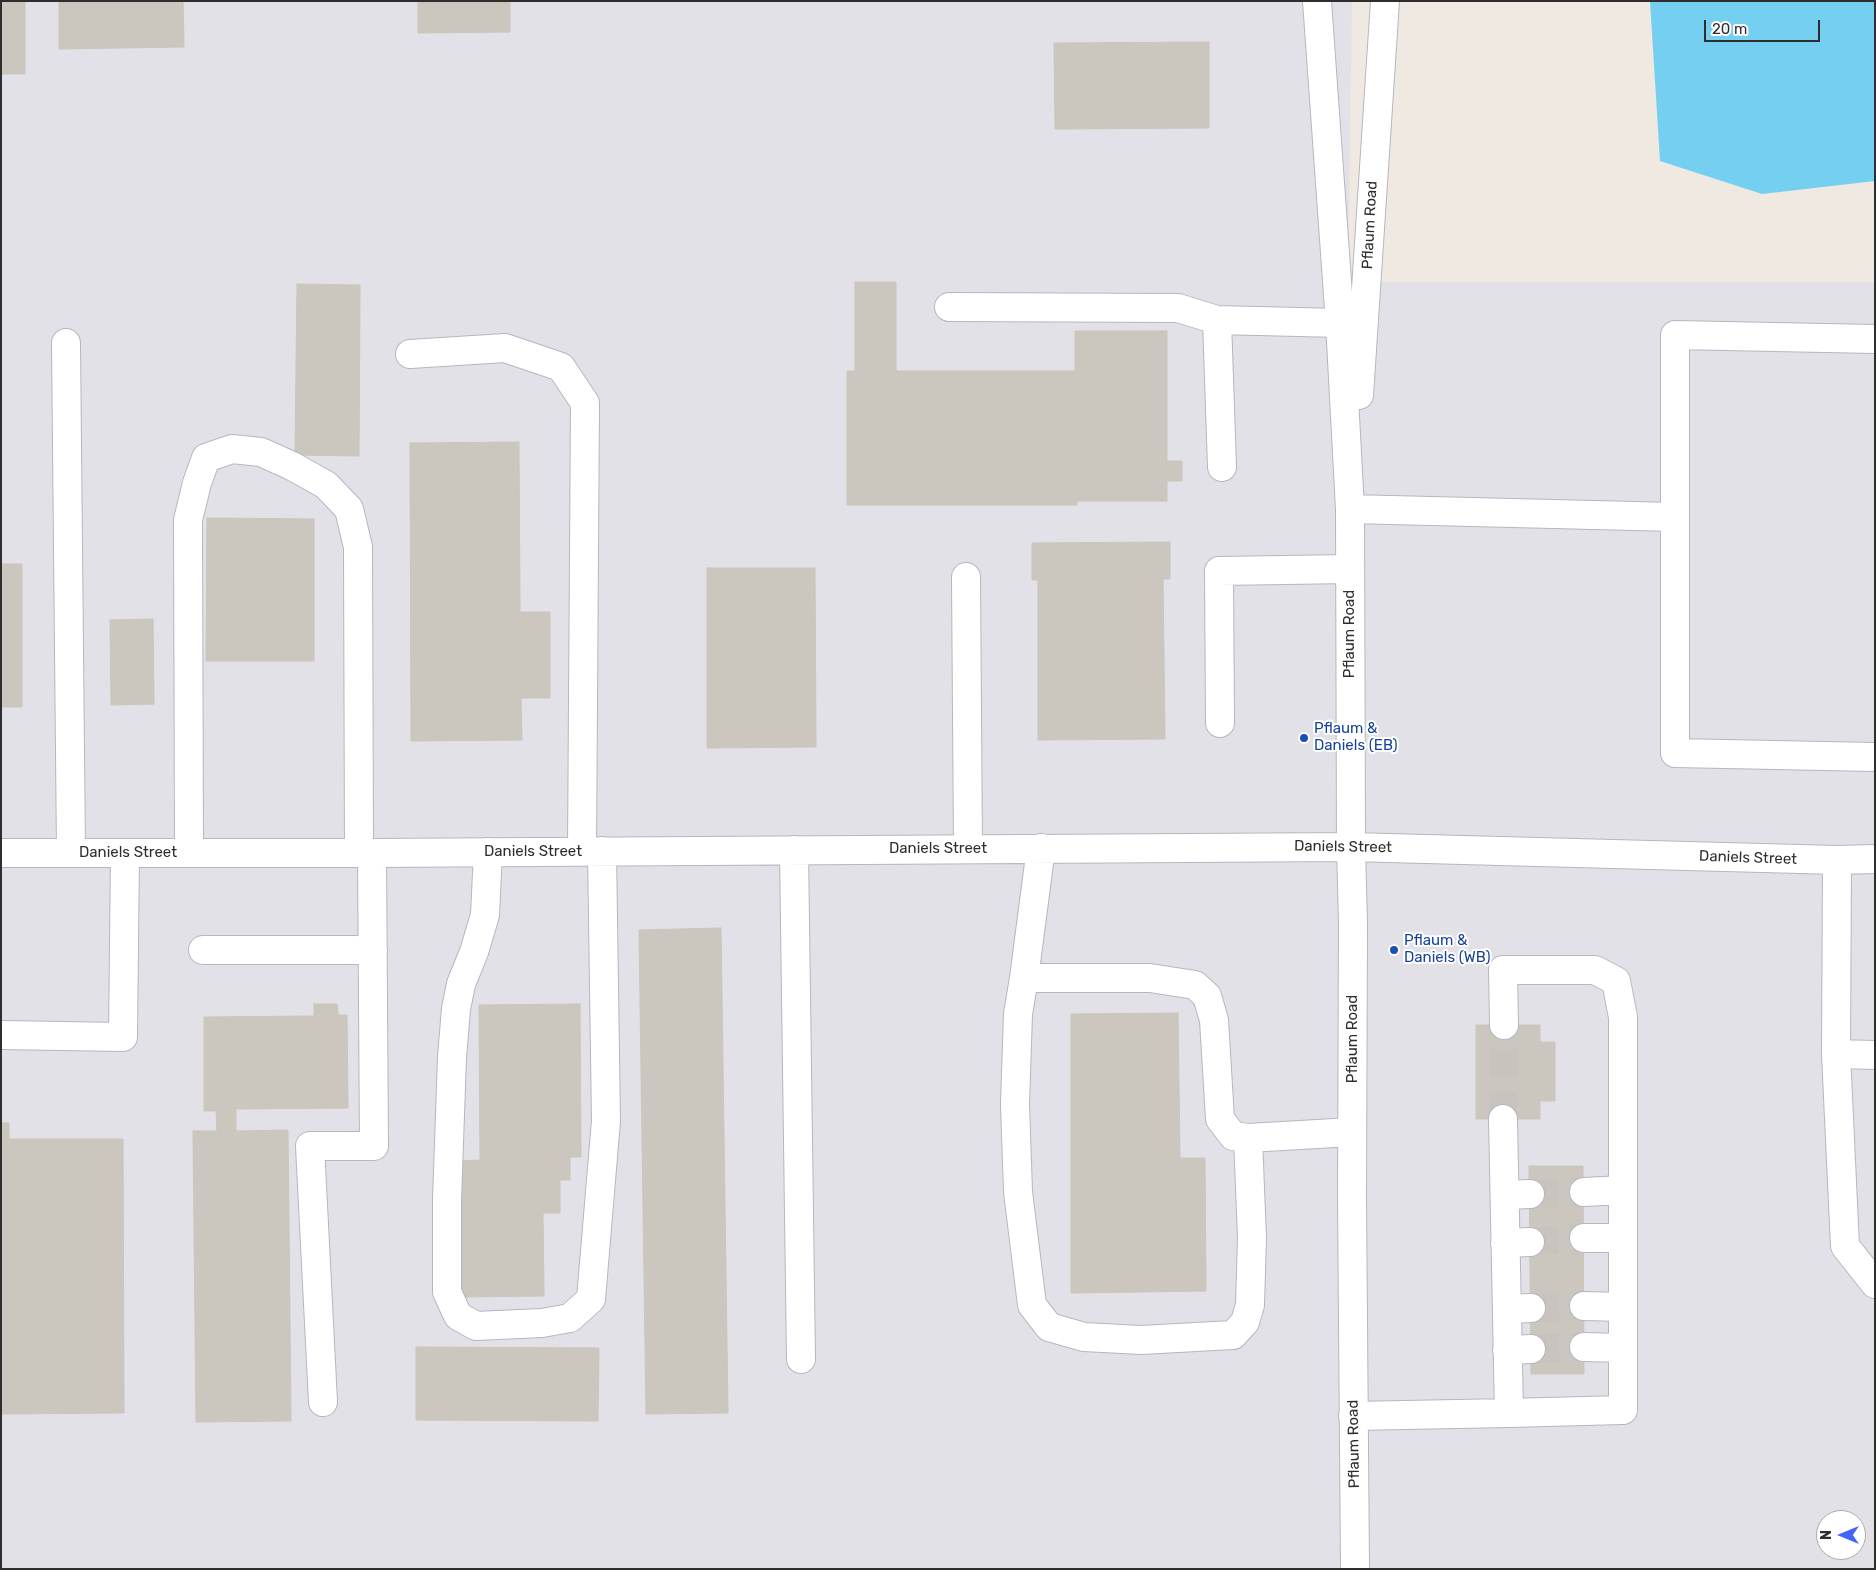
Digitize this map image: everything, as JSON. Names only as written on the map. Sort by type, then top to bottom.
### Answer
[{"type":"street","name":"Pflaum Road","points":[[1318,1],[1340,323],[1350,509],[1351,846],[1354,923],[1352,1132],[1355,1569]]},
{"type":"street","name":"Pflaum Road","points":[[1350,509],[1385,1]]},
{"type":"street","points":[[949,307],[1178,308],[1217,320],[1340,323]]},
{"type":"street","points":[[1217,320],[1222,467]]},
{"type":"street","points":[[1875,338],[1675,335],[1675,753],[1875,757]]},
{"type":"street","points":[[66,343],[71,853]]},
{"type":"street","points":[[410,354],[505,348],[561,368],[585,403],[592,851],[606,1121],[590,1299],[570,1318],[542,1323],[476,1326],[458,1316],[447,1292],[447,1200],[452,1057],[456,1009],[461,984],[474,952],[485,915],[488,852]]},
{"type":"street","points":[[189,853],[188,520],[197,483],[206,458],[232,449],[261,452],[292,466],[326,486],[349,509],[358,547],[365,853],[372,950],[374,1146],[310,1146],[323,1402]]},
{"type":"street","points":[[1350,509],[1675,517]]},
{"type":"street","points":[[1220,723],[1219,571],[1350,569]]},
{"type":"street","points":[[966,577],[968,849]]},
{"type":"street","name":"Daniels Street","points":[[1,853],[365,853],[1351,846],[1838,860],[1875,859]]},
{"type":"street","points":[[1041,848],[1018,1014],[1016,1084],[1018,1192],[1032,1305],[1049,1327],[1084,1337],[1141,1340],[1234,1335],[1245,1322],[1250,1305],[1252,1238],[1248,1138]]},
{"type":"street","points":[[794,850],[801,1359]]},
{"type":"street","points":[[1,1036],[123,1037],[125,853]]},
{"type":"street","points":[[1838,860],[1836,1054],[1845,1246],[1875,1284]]},
{"type":"street","points":[[203,950],[372,950]]},
{"type":"street","points":[[1354,1416],[1623,1410],[1623,1017],[1616,981],[1596,970],[1503,970],[1504,1025]]},
{"type":"street","points":[[1024,978],[1150,978],[1194,985],[1207,996],[1214,1020],[1220,1119],[1233,1136],[1248,1138],[1352,1132]]},
{"type":"street","points":[[1836,1054],[1875,1055]]},
{"type":"street","points":[[1503,1119],[1517,1195],[1518,1243],[1519,1350],[1508,1413]]},
{"type":"street","points":[[1584,1192],[1623,1190]]},
{"type":"street","points":[[1584,1238],[1623,1238]]},
{"type":"street","points":[[1584,1306],[1623,1306]]},
{"type":"street","points":[[1584,1347],[1623,1348]]},
{"type":"shaded area","points":[[1,1],[1352,1],[1348,282],[1875,282],[1875,1569],[1,1569]]},
{"type":"water","points":[[1650,1],[1875,1],[1875,181],[1762,194],[1660,161]]},
{"type":"building","points":[[1,1],[25,1],[25,74],[1,74]]},
{"type":"building","points":[[59,1],[183,1],[184,47],[59,49]]},
{"type":"building","points":[[418,1],[510,1],[510,32],[418,33]]},
{"type":"building","points":[[1209,42],[1209,128],[1055,129],[1054,43]]},
{"type":"building","points":[[855,282],[896,282],[896,371],[1075,371],[1075,331],[1167,331],[1167,461],[1182,461],[1182,481],[1167,481],[1167,501],[1077,501],[1077,505],[847,505],[847,371],[855,371]]},
{"type":"building","points":[[297,284],[360,285],[359,456],[295,455]]},
{"type":"building","points":[[519,442],[520,612],[550,612],[550,698],[521,698],[522,740],[411,741],[410,443]]},
{"type":"building","points":[[207,518],[314,519],[314,661],[206,661]]},
{"type":"building","points":[[1170,542],[1170,579],[1163,579],[1165,739],[1038,740],[1038,580],[1032,580],[1032,543]]},
{"type":"building","points":[[1,564],[22,564],[22,707],[1,707]]},
{"type":"building","points":[[707,568],[815,568],[816,747],[707,748]]},
{"type":"building","points":[[153,619],[154,704],[111,705],[110,620]]},
{"type":"building","points":[[721,928],[728,1413],[646,1414],[639,930]]},
{"type":"building","points":[[314,1004],[337,1004],[338,1015],[347,1015],[348,1108],[236,1109],[236,1131],[288,1130],[291,1421],[196,1422],[193,1131],[217,1131],[216,1111],[204,1111],[204,1017],[314,1016]]},
{"type":"building","points":[[580,1004],[581,1157],[570,1157],[570,1180],[560,1180],[560,1213],[543,1213],[544,1296],[460,1297],[459,1161],[480,1160],[479,1005]]},
{"type":"building","points":[[1178,1013],[1180,1158],[1205,1158],[1206,1291],[1071,1293],[1071,1014]]},
{"type":"building","points":[[1476,1025],[1540,1025],[1540,1042],[1555,1042],[1555,1101],[1540,1101],[1540,1119],[1476,1119]]},
{"type":"building","points":[[1,1123],[9,1123],[9,1139],[123,1139],[124,1413],[1,1414]]},
{"type":"building","points":[[1529,1166],[1583,1166],[1584,1374],[1531,1374]]},
{"type":"building","points":[[416,1347],[599,1348],[598,1421],[416,1420]]},
{"type":"tunnel","points":[[1503,1119],[1504,1025]]},
{"type":"tunnel","points":[[1530,1194],[1584,1192]]},
{"type":"tunnel","points":[[1530,1242],[1584,1238]]},
{"type":"tunnel","points":[[1531,1308],[1584,1306]]},
{"type":"tunnel","points":[[1531,1349],[1584,1347]]},
{"type":"place","name":"Pflaum & Daniels (EB)","points":[[1304,738]]},
{"type":"place","name":"Pflaum & Daniels (WB)","points":[[1394,950]]}]
